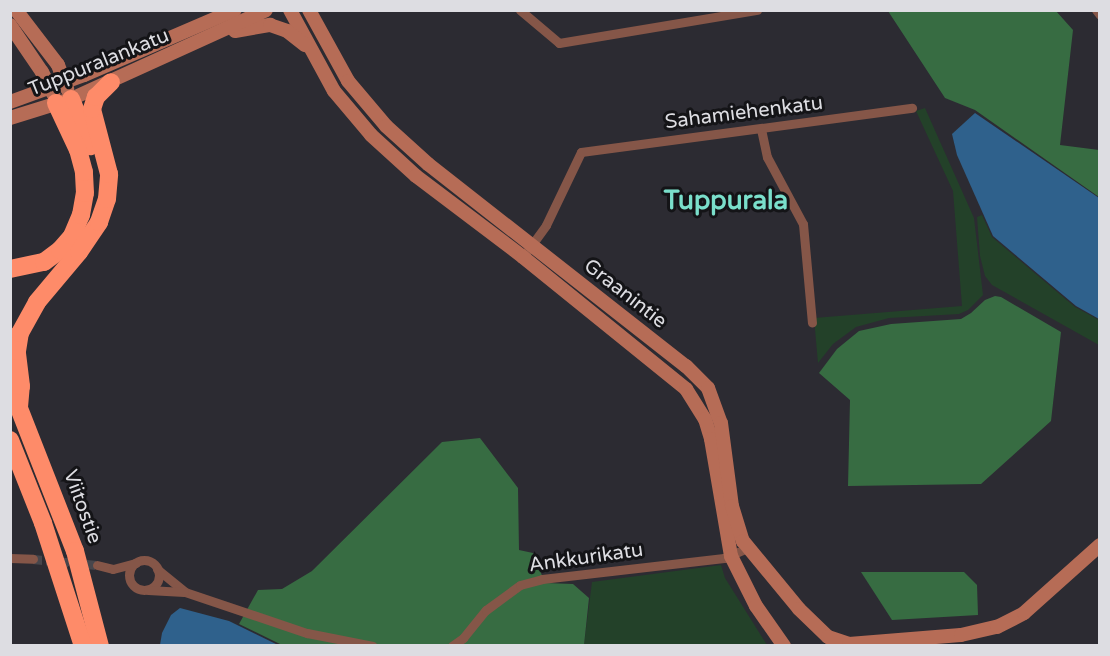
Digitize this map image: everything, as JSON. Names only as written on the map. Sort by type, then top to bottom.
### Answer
[{"type":"highway","points":[[19,407],[21,386],[17,351],[20,333],[37,302],[79,252],[99,222],[107,200],[109,174],[92,109],[96,97],[111,82]]},
{"type":"highway","points":[[59,96],[95,157],[98,187],[94,212],[79,252]]},
{"type":"highway","points":[[10,269],[44,262],[60,250],[72,236],[81,215],[85,193],[84,172],[59,96]]},
{"type":"highway","name":"Viitostie","points":[[10,389],[75,551],[100,645]]},
{"type":"highway","points":[[10,440],[43,523],[83,645]]},
{"type":"street","points":[[15,10],[58,64],[64,82],[59,96]]},
{"type":"street","name":"Tuppuralankatu","points":[[64,82],[235,10]]},
{"type":"street","name":"Tuppuralankatu","points":[[10,102],[59,96],[111,82],[266,10]]},
{"type":"street","name":"Graanintie","points":[[290,10],[308,47],[334,90],[370,135],[416,176],[686,366],[708,388],[721,423],[732,506],[747,548],[799,609],[822,632],[848,645],[961,635],[997,627],[1024,613],[1100,545]]},
{"type":"street","name":"Graanintie","points":[[309,10],[334,60],[366,106],[527,252],[686,389],[705,419],[711,439],[731,556],[756,606],[784,645]]},
{"type":"street","points":[[520,10],[559,43],[757,10]]},
{"type":"street","points":[[1096,10],[1100,15]]},
{"type":"street","points":[[10,25],[59,96]]},
{"type":"street","points":[[209,37],[270,25],[287,31],[308,47]]},
{"type":"street","name":"Tuppuralankatu","points":[[10,118],[59,96]]},
{"type":"street","name":"Sahamiehenkatu","points":[[527,252],[546,225],[581,152],[912,108]]},
{"type":"street","points":[[761,129],[767,157],[803,224],[812,323]]},
{"type":"street","name":"Ankkurikatu","points":[[452,645],[463,638],[486,610],[520,585],[564,576],[731,556],[747,548]]},
{"type":"street","points":[[10,558],[33,559]]},
{"type":"street","points":[[97,565],[113,568],[148,561],[185,592]]},
{"type":"street","points":[[131,584],[130,570],[136,563]]},
{"type":"street","points":[[113,568],[138,589],[185,592],[307,633],[373,645]]},
{"type":"street","points":[[148,590],[156,584],[157,569]]},
{"type":"green space","points":[[888,11],[1056,11],[1073,30],[1060,145],[1099,150],[1099,197],[975,110],[945,98]]},
{"type":"green space","points":[[925,108],[974,218],[983,295],[968,310],[959,314],[889,318],[856,327],[833,344],[818,363],[814,318],[962,306],[953,191],[916,111]]},
{"type":"green space","points":[[982,215],[992,237],[1075,307],[1099,320],[1099,345],[992,285],[985,276],[980,256],[977,217]]},
{"type":"green space","points":[[995,296],[1001,297],[1061,332],[1051,421],[981,484],[848,486],[850,400],[819,373],[837,349],[859,331],[891,324],[961,319],[985,300]]},
{"type":"green space","points":[[480,438],[518,488],[519,550],[533,553],[545,583],[573,584],[589,598],[584,645],[282,645],[239,624],[258,590],[282,589],[312,571],[442,442]]},
{"type":"green space","points":[[721,565],[725,578],[767,645],[584,645],[592,582]]},
{"type":"green space","points":[[861,572],[964,572],[977,585],[978,615],[892,620]]},
{"type":"water","points":[[975,113],[1099,198],[1099,319],[1076,306],[993,236],[957,155],[952,134]]},
{"type":"water","points":[[180,608],[229,621],[278,645],[160,645],[162,633],[171,615]]},
{"type":"tunnel","points":[[33,559],[97,565]]},
{"type":"district","name":"Tuppurala","points":[[726,201]]}]
